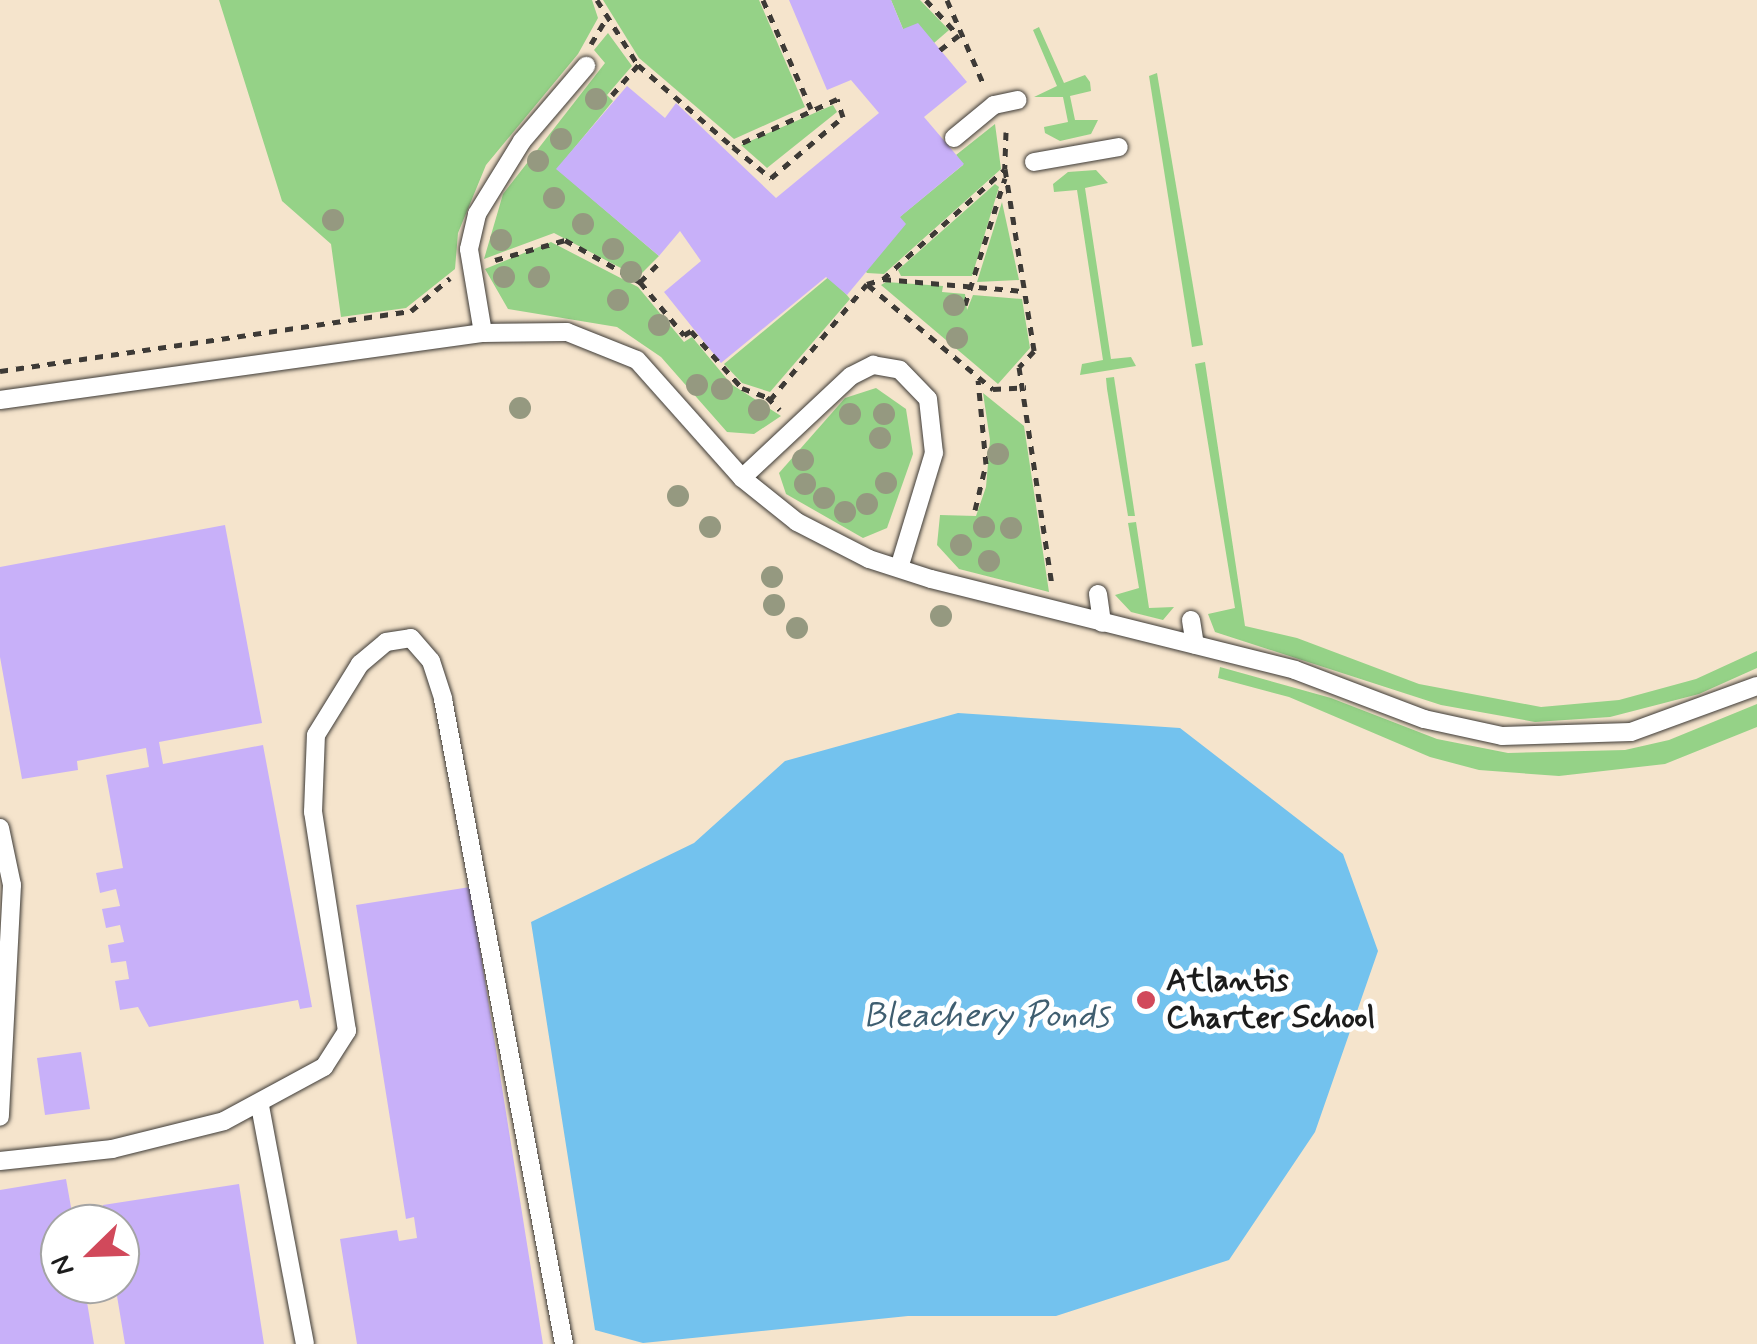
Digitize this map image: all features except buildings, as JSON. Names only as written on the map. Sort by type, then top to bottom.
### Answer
[{"type":"lane","points":[[482,332],[469,249],[477,214],[522,141],[586,66]]},
{"type":"lane","points":[[954,138],[994,106],[1017,100]]},
{"type":"lane","points":[[1034,162],[1119,147]]},
{"type":"lane","points":[[0,400],[482,332],[567,332],[616,348],[656,378],[742,478],[831,541],[899,568],[1295,670],[1424,719],[1502,736],[1631,732],[1757,686]]},
{"type":"lane","points":[[742,478],[851,376],[873,365],[900,370],[928,399],[934,452],[899,568]]},
{"type":"lane","points":[[1098,594],[1102,623]]},
{"type":"lane","points":[[1191,620],[1195,645]]},
{"type":"lane","points":[[0,1161],[112,1149],[260,1106],[324,1067],[347,1031],[313,812],[316,735],[360,664],[386,642],[411,638],[430,660],[443,699],[564,1344]]},
{"type":"lane","points":[[0,828],[12,886],[0,1117]]},
{"type":"lane","points":[[260,1106],[306,1344]]},
{"type":"path","points":[[597,0],[638,65],[733,147],[771,178],[843,117],[837,99],[733,147]]},
{"type":"path","points":[[764,0],[811,109]]},
{"type":"path","points":[[926,0],[960,34]]},
{"type":"path","points":[[947,0],[984,84],[980,92]]},
{"type":"path","points":[[940,50],[960,34]]},
{"type":"path","points":[[970,52],[980,48]]},
{"type":"path","points":[[612,95],[638,65]]},
{"type":"path","points":[[1006,132],[1006,172],[1034,352],[1018,367],[1054,592]]},
{"type":"path","points":[[770,400],[868,284],[883,279],[1006,172]]},
{"type":"path","points":[[966,305],[1006,172]]},
{"type":"path","points":[[487,262],[558,238],[640,282],[742,388],[770,400],[783,414]]},
{"type":"path","points":[[640,282],[661,261]]},
{"type":"path","points":[[0,372],[411,312],[452,276]]},
{"type":"path","points":[[883,279],[1024,291]]},
{"type":"path","points":[[868,284],[992,389],[1024,387]]},
{"type":"path","points":[[974,510],[986,464],[978,377]]},
{"type":"green space","points":[[219,0],[592,0],[598,18],[578,54],[486,165],[458,233],[455,269],[406,308],[341,317],[331,244],[282,201]]},
{"type":"green space","points":[[603,0],[759,0],[805,107],[734,139],[639,58]]},
{"type":"green space","points":[[891,0],[920,0],[949,30],[934,43],[903,29]]},
{"type":"green space","points":[[1039,27],[1064,83],[1085,75],[1090,82],[1091,91],[1070,96],[1075,120],[1098,120],[1091,134],[1060,141],[1045,133],[1044,127],[1068,122],[1063,97],[1034,97],[1057,86],[1033,30]]},
{"type":"green space","points":[[608,33],[632,66],[607,95],[613,101],[557,169],[659,256],[638,277],[554,233],[484,259],[503,194],[605,63],[594,50]]},
{"type":"green space","points":[[1157,73],[1203,345],[1192,347],[1149,76]]},
{"type":"green space","points":[[833,105],[837,112],[767,168],[741,145]]},
{"type":"green space","points":[[995,124],[1001,169],[884,274],[867,273],[852,256],[963,165],[956,155]]},
{"type":"green space","points":[[1096,170],[1108,183],[1085,188],[1111,359],[1131,357],[1136,366],[1080,375],[1082,364],[1103,360],[1077,190],[1054,192],[1053,184],[1068,172]]},
{"type":"green space","points":[[995,184],[999,187],[972,276],[901,276],[898,270]]},
{"type":"green space","points":[[1002,202],[1019,280],[977,282]]},
{"type":"green space","points":[[551,242],[638,287],[684,342],[692,337],[731,384],[781,416],[754,434],[727,432],[661,357],[617,327],[508,309],[485,269]]},
{"type":"green space","points":[[831,275],[850,299],[770,392],[742,383],[724,364]]},
{"type":"green space","points":[[886,282],[943,286],[942,292],[965,294],[967,310],[973,295],[1022,299],[1030,348],[998,384],[881,285]]},
{"type":"green space","points":[[1205,362],[1245,626],[1297,638],[1419,684],[1541,707],[1619,700],[1696,679],[1757,651],[1757,668],[1699,694],[1610,717],[1535,722],[1441,705],[1215,632],[1208,614],[1235,608],[1195,364]]},
{"type":"green space","points":[[1114,377],[1135,516],[1128,516],[1107,389],[1106,378]]},
{"type":"green space","points":[[876,388],[906,409],[913,454],[887,528],[863,538],[786,494],[779,473],[845,398]]},
{"type":"green space","points":[[983,393],[1024,426],[1049,592],[959,569],[937,545],[940,515],[976,516],[986,487],[990,440]]},
{"type":"green space","points":[[1136,522],[1149,608],[1174,607],[1163,620],[1131,612],[1115,595],[1139,588],[1128,523]]},
{"type":"green space","points":[[1220,667],[1331,698],[1437,739],[1508,753],[1625,750],[1669,740],[1757,704],[1757,727],[1665,764],[1559,776],[1479,770],[1430,757],[1289,697],[1218,678]]},
{"type":"water","name":"Bleachery Ponds","points":[[958,713],[1180,728],[1343,854],[1378,951],[1315,1132],[1229,1260],[1056,1316],[908,1316],[643,1343],[595,1330],[531,922],[694,843],[785,761]]},
{"type":"place","name":"Atlantis Charter School","points":[[1146,1000]]}]
